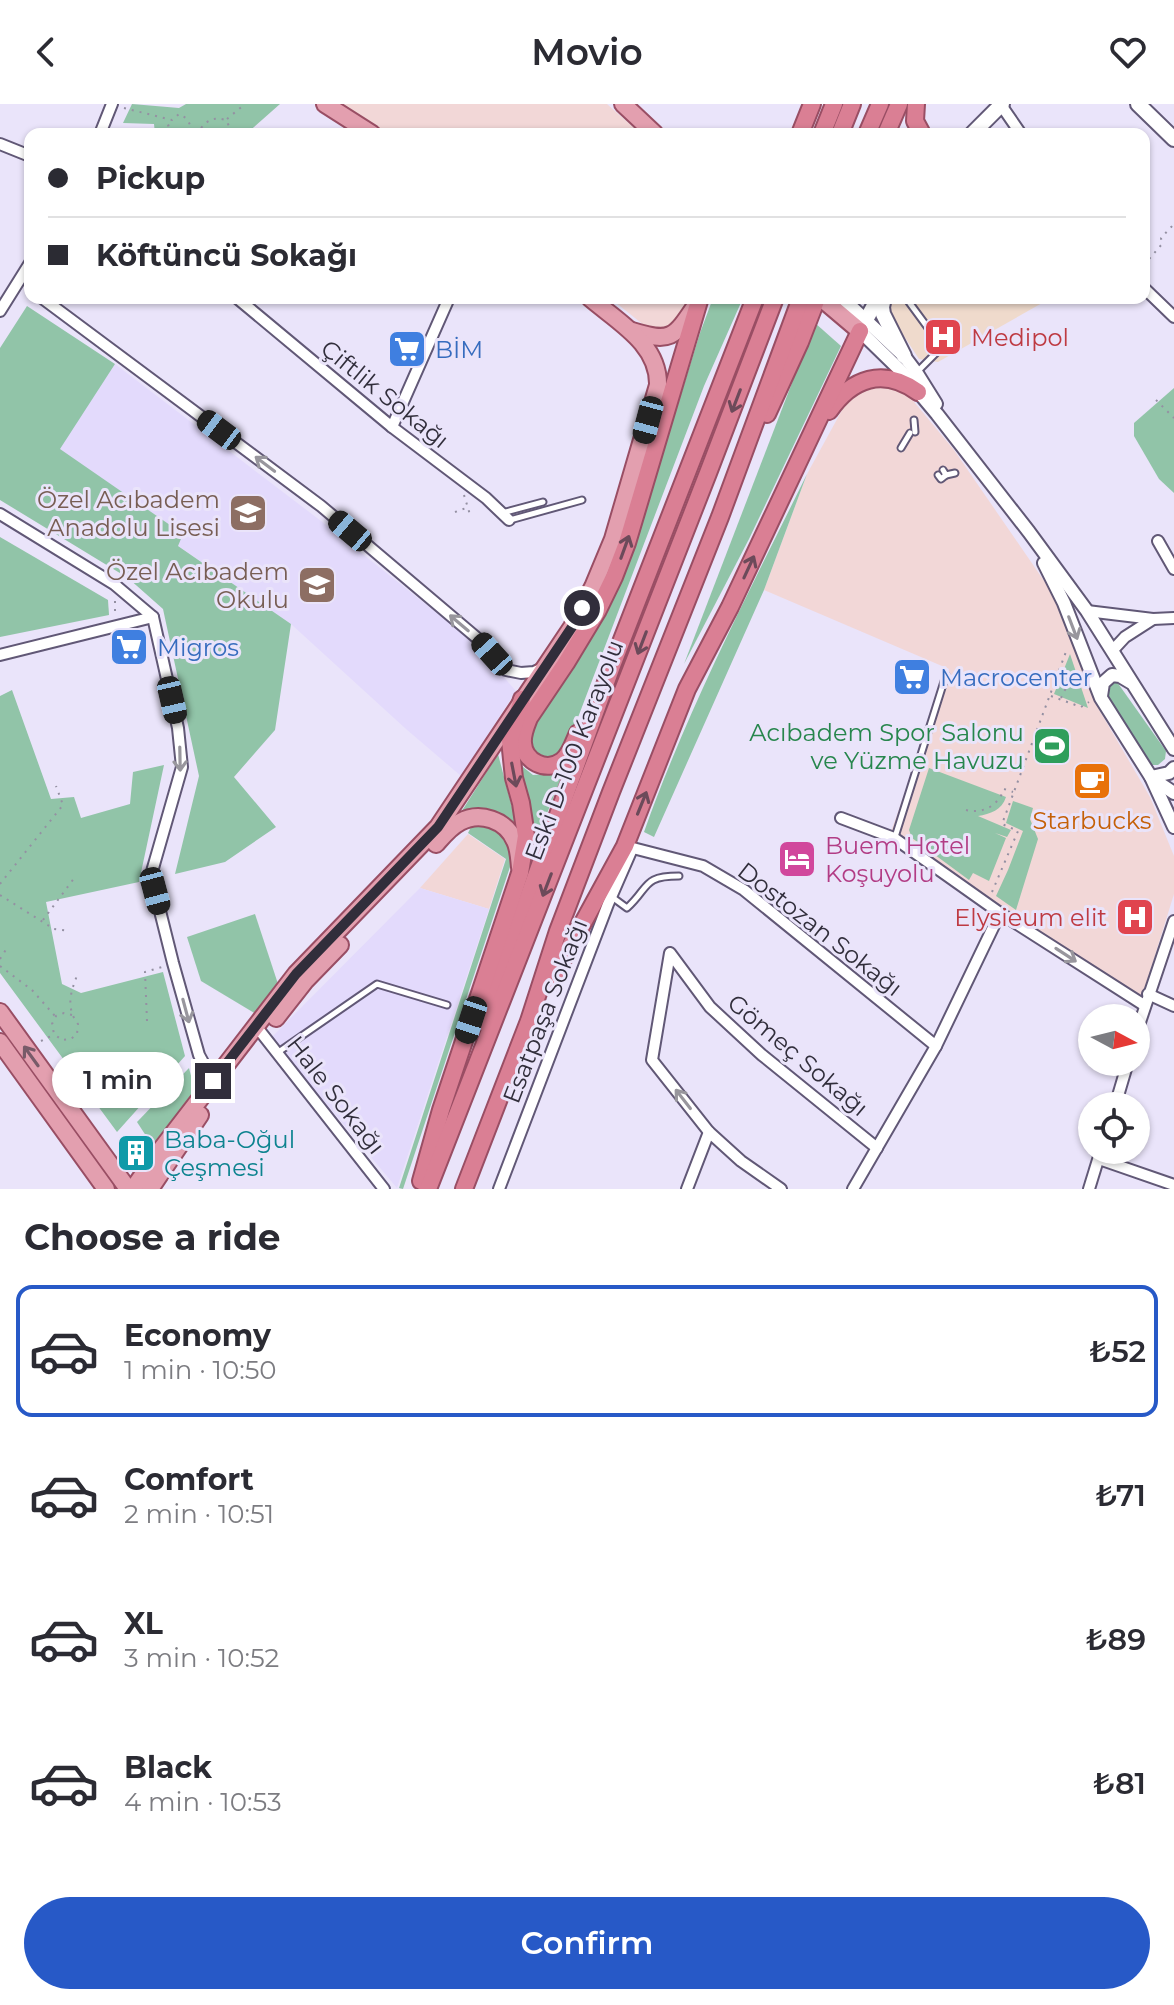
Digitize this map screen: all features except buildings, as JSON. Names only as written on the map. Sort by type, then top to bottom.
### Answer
[{"type":"highway","points":[[802,128],[812,104]]},
{"type":"highway","points":[[824,128],[834,104]]},
{"type":"highway","points":[[842,128],[852,104]]},
{"type":"highway","points":[[870,128],[880,104]]},
{"type":"highway","points":[[889,128],[899,104]]},
{"type":"highway","points":[[916,104],[915,121],[919,128]]},
{"type":"highway","points":[[613,663],[568,753],[561,762],[545,766],[537,764],[523,748],[524,728],[593,619],[614,577],[699,304]]},
{"type":"highway","points":[[445,1145],[492,995],[613,663],[752,304]]},
{"type":"highway","name":"Eski D-100 Karayolu","points":[[428,1189],[773,304]]},
{"type":"highway","points":[[792,340],[800,304]]},
{"type":"highway","points":[[792,340],[815,304]]},
{"type":"highway","points":[[529,1021],[628,847],[687,689],[730,607],[863,325]]},
{"type":"highway","name":"Eski D-100 Karayolu","points":[[464,1189],[529,1021],[558,931],[792,340]]},
{"type":"highway","points":[[784,493],[829,411],[844,393],[857,384],[880,378],[905,383],[918,392]]},
{"type":"highway","points":[[419,1189],[441,1110],[520,873],[526,836],[510,740],[522,699]]},
{"type":"main road","points":[[325,104],[363,128]]},
{"type":"main road","points":[[623,104],[649,128]]},
{"type":"main road","points":[[978,128],[1001,104]]},
{"type":"main road","points":[[1138,104],[1174,139]]},
{"type":"main road","points":[[0,1012],[130,1189],[162,1159],[260,1030],[431,842],[572,627],[613,539],[658,385],[658,373],[651,354],[630,330],[598,304]]},
{"type":"main road","points":[[630,330],[655,338],[672,335],[679,331],[697,304]]},
{"type":"main road","points":[[829,304],[863,325],[877,304]]},
{"type":"main road","points":[[882,304],[883,314],[904,356]]},
{"type":"main road","points":[[431,842],[460,822],[485,817],[506,828],[515,840],[520,873]]},
{"type":"main road","points":[[0,1042],[106,1189]]},
{"type":"main road","points":[[82,1155],[114,1189]]},
{"type":"main road","points":[[110,1164],[124,1170],[137,1169],[162,1159]]},
{"type":"main road","points":[[152,1189],[162,1159]]},
{"type":"street","points":[[1001,104],[1017,128]]},
{"type":"street","points":[[103,128],[116,105]]},
{"type":"street","points":[[0,144],[24,154]]},
{"type":"street","points":[[0,311],[24,281]]},
{"type":"street","points":[[1150,294],[1174,317]]},
{"type":"street","points":[[50,304],[321,506],[477,638],[506,670],[521,673],[544,668]]},
{"type":"street","name":"Çiftlik Sokağı","points":[[244,304],[392,427],[486,498],[505,517]]},
{"type":"street","points":[[392,427],[445,304]]},
{"type":"street","points":[[847,304],[1029,532],[1087,611],[1174,749]]},
{"type":"street","points":[[863,325],[904,356],[956,437]]},
{"type":"street","points":[[0,514],[114,584],[153,617],[178,728],[182,767],[151,875],[199,1055],[216,1086]]},
{"type":"street","points":[[1029,532],[1064,603],[1096,699],[1151,777],[1174,827]]},
{"type":"street","points":[[1158,541],[1174,569]]},
{"type":"street","points":[[1087,611],[1153,619],[1174,618]]},
{"type":"street","points":[[0,655],[153,617]]},
{"type":"street","points":[[1112,651],[1125,637],[1153,619]]},
{"type":"street","points":[[1096,699],[1103,683],[1112,675],[1130,682]]},
{"type":"street","points":[[1151,777],[1169,773],[1174,768]]},
{"type":"street","points":[[1151,777],[1174,793]]},
{"type":"street","points":[[841,818],[894,838],[1000,913],[1142,1004]]},
{"type":"street","name":"Esatpaşa Sokağı","points":[[499,1189],[628,847]]},
{"type":"street","name":"Dostozan Sokağı","points":[[628,847],[703,866],[744,890],[936,1046]]},
{"type":"street","points":[[853,1189],[936,1046],[1000,913]]},
{"type":"street","points":[[1144,1004],[1174,921]]},
{"type":"street","name":"Gömeç Sokağı","points":[[781,1189],[741,1161],[709,1132],[652,1060],[670,953],[710,1007],[762,1055],[877,1148]]},
{"type":"street","points":[[1148,994],[1174,1006]]},
{"type":"street","name":"Hale Sokağı","points":[[260,1030],[384,1189]]},
{"type":"street","points":[[687,1189],[709,1132]]},
{"type":"street","points":[[1089,1189],[1097,1164]]},
{"type":"street","points":[[1122,1164],[1172,1184]]},
{"type":"lane","points":[[910,304],[942,347],[916,372]]},
{"type":"lane","points":[[932,481],[955,473]]},
{"type":"lane","points":[[505,517],[582,500]]},
{"type":"lane","points":[[505,517],[543,502]]},
{"type":"lane","points":[[894,838],[946,675]]},
{"type":"lane","points":[[611,896],[627,908],[652,880],[679,876]]},
{"type":"lane","points":[[277,1053],[377,984],[447,1005]]},
{"type":"path","points":[[226,120],[245,104]]},
{"type":"path","points":[[116,105],[172,120]]},
{"type":"path","points":[[168,128],[179,114],[186,118],[191,128]]},
{"type":"path","points":[[201,128],[216,117],[226,120],[230,128]]},
{"type":"path","points":[[1150,258],[1162,244],[1161,238],[1174,224]]},
{"type":"path","points":[[1156,400],[1174,418]]},
{"type":"path","points":[[461,487],[471,518]]},
{"type":"path","points":[[455,512],[467,508]]},
{"type":"path","points":[[114,596],[115,620]]},
{"type":"path","points":[[990,897],[1018,831],[1002,824],[1069,644]]},
{"type":"path","points":[[1061,699],[1067,686],[1083,682]]},
{"type":"path","points":[[1050,695],[1081,707],[1096,699]]},
{"type":"path","points":[[0,884],[63,805],[56,786]]},
{"type":"path","points":[[966,810],[979,811],[993,806],[1004,789],[1014,793]]},
{"type":"path","points":[[43,921],[75,877]]},
{"type":"path","points":[[0,895],[54,929],[69,931]]},
{"type":"path","points":[[0,959],[7,948]]},
{"type":"path","points":[[0,966],[32,990],[56,1016]]},
{"type":"path","points":[[147,1021],[145,972],[166,966]]},
{"type":"path","points":[[72,1015],[64,1013],[56,1016],[52,1024],[54,1034],[62,1040],[71,1039],[77,1034],[78,1024],[72,1015],[69,995],[78,973]]},
{"type":"shaded area","points":[[338,104],[607,104],[634,128],[375,128]]},
{"type":"shaded area","points":[[618,304],[686,304],[678,321],[666,330],[645,326]]},
{"type":"shaded area","name":"Medipol","points":[[890,304],[1040,304],[938,362],[919,359],[890,315]]},
{"type":"shaded area","name":"Özel Acıbadem Okulu","points":[[115,364],[472,641],[516,691],[461,776],[291,624],[177,545],[183,534],[59,449]]},
{"type":"shaded area","points":[[886,385],[910,397],[954,450],[1051,591],[1097,706],[1150,797],[1174,856],[1174,894],[1140,1004],[1135,1004],[889,837],[949,669],[764,590],[807,474],[847,401],[864,388]]},
{"type":"shaded area","points":[[468,834],[505,859],[489,909],[420,888]]},
{"type":"shaded area","points":[[420,888],[489,909],[397,1188],[271,1038]]},
{"type":"green space","points":[[132,104],[179,108],[186,104],[280,104],[253,128],[154,128],[154,124],[123,123]]},
{"type":"green space","points":[[711,304],[740,304],[704,386],[566,749],[555,756],[542,756],[529,744],[529,733],[620,580]]},
{"type":"green space","points":[[27,306],[115,364],[60,449],[183,534],[178,546],[291,624],[275,730],[234,777],[276,827],[225,862],[175,874],[199,776],[163,609],[128,578],[0,500],[0,348]]},
{"type":"green space","points":[[815,323],[841,346],[749,539],[684,664]]},
{"type":"green space","points":[[1174,388],[1174,493],[1159,479],[1134,436],[1134,423]]},
{"type":"green space","points":[[807,474],[764,590],[654,837],[644,832],[680,740]]},
{"type":"green space","points":[[0,537],[108,600],[109,615],[0,637]]},
{"type":"green space","points":[[1070,654],[1088,708],[1054,694]]},
{"type":"green space","points":[[1111,681],[1117,682],[1166,751],[1165,759],[1158,765],[1149,765],[1106,697]]},
{"type":"green space","points":[[12,690],[51,799],[74,797],[81,818],[130,804],[133,772],[164,765],[139,882],[46,902],[62,984],[81,993],[163,972],[185,1056],[117,1132],[0,973],[0,696]]},
{"type":"green space","points":[[514,750],[523,767],[533,775],[563,773],[531,854],[533,837]]},
{"type":"green space","points":[[498,754],[519,834],[458,817]]},
{"type":"green space","points":[[929,768],[1006,797],[995,811],[978,816],[1011,830],[1007,837],[995,833],[1006,838],[989,881],[973,873],[969,880],[912,838],[909,830]]},
{"type":"green space","points":[[1013,801],[1033,808],[1030,819],[1038,839],[1016,910],[996,896],[1023,831],[1006,823]]},
{"type":"green space","points":[[472,825],[495,831],[506,841],[511,864],[403,1189],[399,1188],[506,859],[468,833]]},
{"type":"green space","points":[[255,914],[280,990],[261,1017],[201,981],[187,937]]},
{"type":"green space","points":[[189,1068],[196,1095],[152,1145],[137,1122]]},
{"type":"place","name":"Medipol","points":[[943,337]]},
{"type":"place","name":"BİM","points":[[407,349]]},
{"type":"place","name":"Özel Acıbadem Anadolu Lisesi","points":[[248,513]]},
{"type":"place","name":"Özel Acıbadem Okulu","points":[[317,585]]},
{"type":"place","name":"Migros","points":[[129,647]]},
{"type":"place","name":"Macrocenter","points":[[912,677]]},
{"type":"place","name":"Acıbadem Spor Salonu ve Yüzme Havuzu","points":[[1052,746]]},
{"type":"place","name":"Starbucks","points":[[1092,781]]},
{"type":"place","name":"Buem Hotel Koşuyolu","points":[[797,859]]},
{"type":"place","name":"Elysieum elit","points":[[1135,917]]},
{"type":"place","name":"Baba-Oğul Çeşmesi","points":[[136,1153]]},
{"type":"route","points":[[213,1081],[296,974],[438,827],[582,608]]}]
